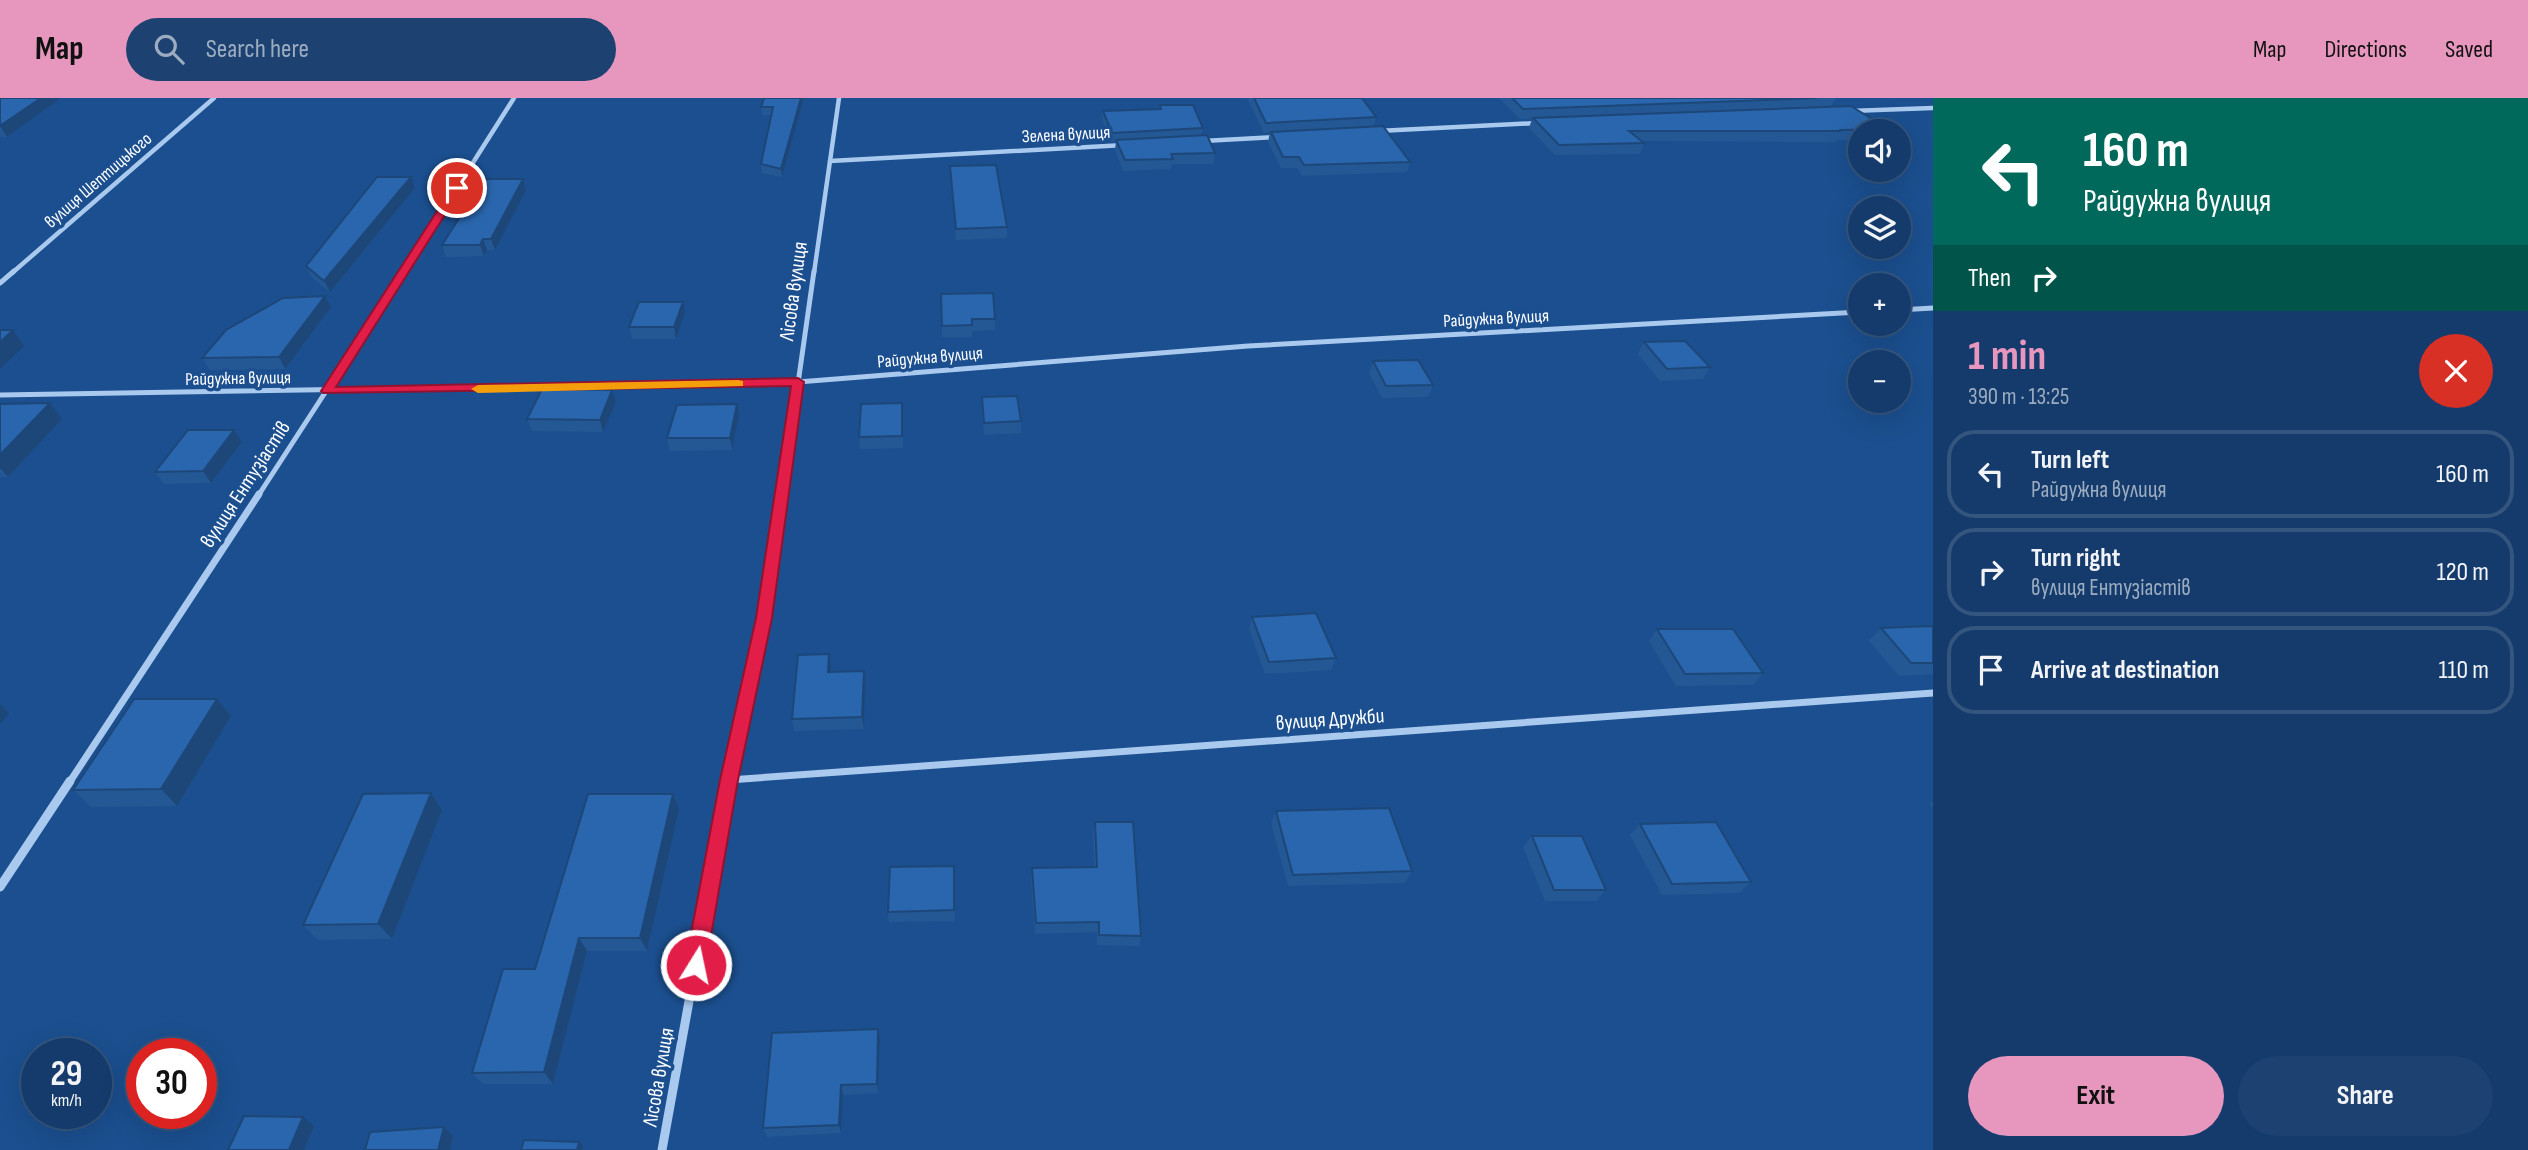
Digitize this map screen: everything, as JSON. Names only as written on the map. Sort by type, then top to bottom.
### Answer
[{"type":"street","name":"вулиця Шептицького","points":[[0,283],[214,98]]},
{"type":"street","name":"вулиця Ентузіастів","points":[[0,887],[327,391],[514,98]]},
{"type":"street","name":"Лісова вулиця","points":[[662,1150],[729,780],[764,618],[839,98]]},
{"type":"street","points":[[1839,111],[1933,108]]},
{"type":"street","points":[[1373,132],[1540,123]]},
{"type":"street","points":[[1192,141],[1289,136]]},
{"type":"street","name":"Зелена вулиця","points":[[830,161],[1136,144]]},
{"type":"street","points":[[1911,309],[1933,308]]},
{"type":"street","name":"Райдужна вулиця","points":[[0,395],[798,382],[1248,346],[1848,313]]},
{"type":"street","name":"вулиця Дружби","points":[[729,780],[1933,693]]},
{"type":"building","points":[[0,98],[41,98],[0,126]]},
{"type":"building","points":[[764,98],[801,98],[781,169],[761,164],[773,107],[761,107]]},
{"type":"building","points":[[1254,98],[1362,98],[1376,117],[1266,123]]},
{"type":"building","points":[[1512,98],[1817,98],[1523,109]]},
{"type":"building","points":[[1160,105],[1193,105],[1203,128],[1112,133],[1103,111],[1161,109]]},
{"type":"building","points":[[1851,106],[1872,119],[1848,119],[1848,130],[1839,130],[1841,131],[1629,131],[1644,143],[1559,145],[1533,118]]},
{"type":"building","points":[[1383,126],[1410,162],[1304,165],[1299,157],[1283,157],[1271,132]]},
{"type":"building","points":[[1207,135],[1215,153],[1171,154],[1173,159],[1125,160],[1116,140]]},
{"type":"building","points":[[996,165],[1007,227],[956,229],[950,166]]},
{"type":"building","points":[[377,177],[411,177],[324,281],[306,266]]},
{"type":"building","points":[[484,179],[523,179],[491,239],[483,239],[480,245],[442,245]]},
{"type":"building","points":[[993,293],[995,319],[972,319],[972,325],[942,326],[941,294]]},
{"type":"building","points":[[325,296],[279,357],[202,358],[226,330],[283,298]]},
{"type":"building","points":[[639,302],[683,302],[674,327],[629,327]]},
{"type":"building","points":[[0,330],[13,330],[0,342]]},
{"type":"building","points":[[1685,341],[1710,367],[1667,369],[1644,342]]},
{"type":"building","points":[[1418,360],[1433,385],[1386,386],[1373,361]]},
{"type":"building","points":[[542,389],[612,390],[600,420],[527,419]]},
{"type":"building","points":[[1017,396],[1021,421],[984,423],[982,397]]},
{"type":"building","points":[[50,403],[0,455],[0,404]]},
{"type":"building","points":[[902,403],[902,436],[859,437],[861,404]]},
{"type":"building","points":[[737,404],[730,438],[667,438],[677,405]]},
{"type":"building","points":[[188,430],[234,430],[203,471],[155,472]]},
{"type":"building","points":[[1316,613],[1336,658],[1269,662],[1252,617]]},
{"type":"building","points":[[1933,626],[1933,663],[1911,663],[1881,628]]},
{"type":"building","points":[[1657,629],[1733,629],[1763,673],[1685,674]]},
{"type":"building","points":[[829,654],[828,672],[864,671],[862,717],[792,719],[798,655]]},
{"type":"building","points":[[134,699],[217,699],[161,789],[73,790]]},
{"type":"building","points":[[431,793],[378,924],[303,925],[363,794]]},
{"type":"building","points":[[588,794],[673,794],[640,938],[579,938],[544,1072],[472,1073],[503,969],[535,969]]},
{"type":"building","points":[[1389,808],[1412,871],[1293,875],[1276,811]]},
{"type":"building","points":[[1095,822],[1133,822],[1141,936],[1099,935],[1099,922],[1036,923],[1032,868],[1097,867]]},
{"type":"building","points":[[1716,822],[1751,882],[1672,884],[1640,824]]},
{"type":"building","points":[[1532,836],[1582,836],[1606,890],[1554,890]]},
{"type":"building","points":[[954,866],[954,910],[888,912],[890,867]]},
{"type":"building","points":[[878,1029],[877,1084],[841,1085],[839,1125],[763,1128],[772,1033]]},
{"type":"building","points":[[244,1116],[303,1117],[289,1150],[228,1150]]},
{"type":"building","points":[[444,1127],[438,1150],[365,1150],[370,1132]]},
{"type":"building","points":[[524,1140],[579,1142],[577,1150],[521,1150]]},
{"type":"slow traffic","points":[[478,389],[738,384]]},
{"type":"route","points":[[457,188],[327,391],[798,382],[764,618],[729,780],[696,965]]}]
